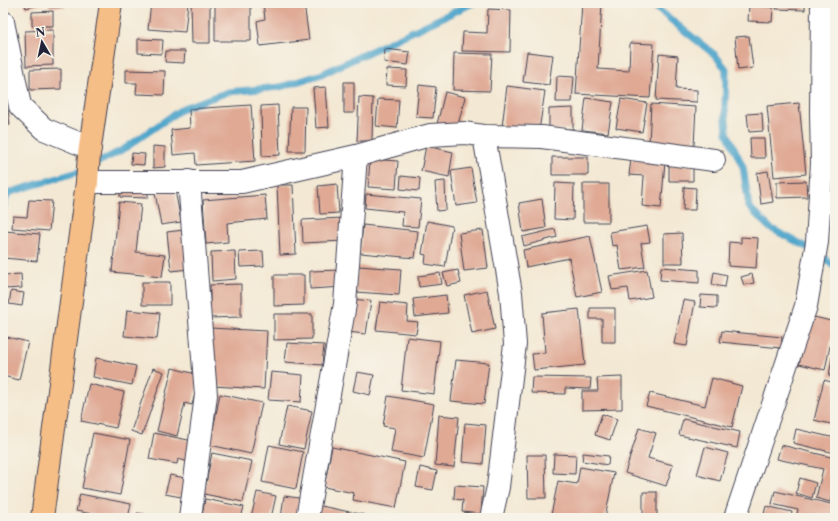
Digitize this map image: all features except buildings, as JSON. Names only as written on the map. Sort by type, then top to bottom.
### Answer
[{"type":"highway","points":[[42,518],[111,3]]},
{"type":"street","points":[[735,518],[806,306],[812,276],[817,242],[822,163],[822,3]]},
{"type":"street","points":[[3,22],[20,106],[44,129],[90,151]]},
{"type":"street","points":[[88,179],[242,182],[356,156],[430,135],[465,133],[484,136],[542,137],[714,160]]},
{"type":"street","points":[[484,136],[511,292],[516,344],[498,487],[491,518]]},
{"type":"street","points":[[307,518],[345,304],[356,156]]},
{"type":"street","points":[[189,181],[206,395],[190,518]]},
{"type":"waterway","points":[[3,208],[8,193],[81,171],[124,149],[183,108],[228,92],[280,87],[322,74],[473,3]]},
{"type":"waterway","points":[[650,3],[715,55],[726,69],[725,108],[727,133],[743,167],[749,207],[770,228],[815,251],[835,267]]}]
